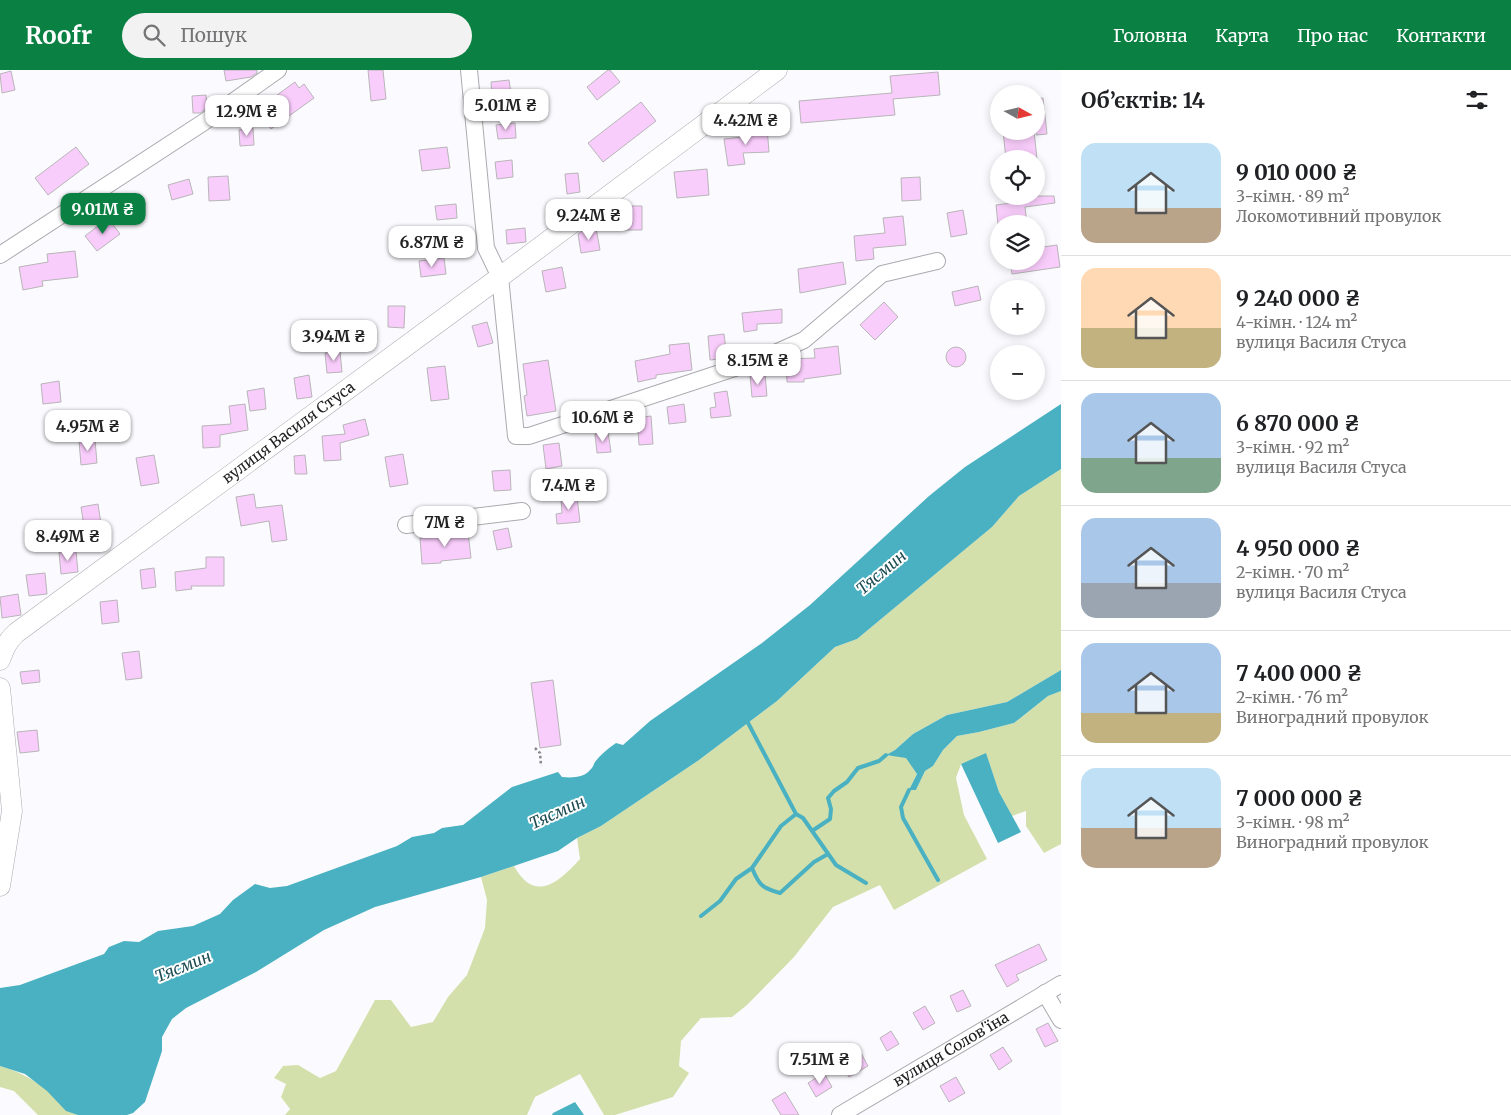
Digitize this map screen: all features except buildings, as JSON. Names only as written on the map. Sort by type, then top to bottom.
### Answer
[{"type":"street","points":[[0,255],[204,122],[278,70]]},
{"type":"street","points":[[469,70],[486,248],[500,277],[516,436],[529,436],[762,360],[804,340],[882,274],[937,261]]},
{"type":"street","name":"вулиця Василя Стуса","points":[[0,660],[4,648],[16,633],[500,277],[777,70]]},
{"type":"street","points":[[406,525],[522,511]]},
{"type":"street","points":[[0,688],[12,811],[0,886]]},
{"type":"street","name":"вулиця Солов'їна","points":[[840,1115],[1061,984]]},
{"type":"street","points":[[1045,993],[1061,1020]]},
{"type":"path","points":[[535,748],[540,753],[541,766]]},
{"type":"green space","points":[[1061,469],[1061,670],[1007,702],[947,715],[913,734],[895,750],[886,755],[906,757],[917,774],[909,790],[916,790],[925,771],[933,766],[943,750],[957,736],[1014,723],[1048,696],[1061,691],[1061,844],[1044,853],[1026,826],[1026,811],[1012,816],[999,792],[986,754],[961,764],[956,778],[964,815],[987,859],[894,910],[880,885],[833,907],[794,957],[747,1005],[732,1017],[701,1018],[681,1041],[679,1066],[689,1073],[673,1097],[615,1115],[604,1115],[580,1074],[535,1097],[527,1115],[285,1115],[290,1109],[281,1097],[286,1084],[274,1078],[283,1066],[298,1065],[320,1078],[336,1071],[375,1000],[391,1000],[411,1027],[433,1022],[448,997],[467,975],[485,928],[487,900],[481,877],[514,866],[522,878],[530,884],[539,887],[547,885],[564,875],[580,859],[577,838],[601,826],[699,760],[777,701],[835,647],[857,639],[992,527],[1019,496]]},
{"type":"green space","points":[[0,1066],[36,1082],[48,1091],[64,1108],[78,1115],[38,1115],[14,1091],[0,1087]]},
{"type":"water","name":"Тясмин","points":[[1061,404],[1061,469],[1019,496],[992,527],[857,639],[835,647],[777,701],[699,760],[601,826],[577,838],[558,851],[481,877],[375,907],[324,930],[256,972],[186,1008],[172,1019],[162,1037],[162,1051],[145,1102],[133,1113],[127,1115],[78,1115],[66,1111],[47,1091],[25,1074],[0,1066],[0,988],[20,985],[104,954],[109,947],[124,941],[139,942],[158,931],[193,926],[220,914],[233,900],[255,884],[270,888],[287,886],[397,846],[412,837],[434,833],[442,828],[463,825],[512,787],[558,772],[562,777],[578,777],[585,774],[592,768],[599,757],[613,745],[616,743],[623,745],[650,721],[762,643],[810,605],[929,496],[965,467]]},
{"type":"water","points":[[1061,670],[1061,691],[1048,696],[1014,723],[957,736],[943,750],[933,766],[925,771],[916,790],[909,790],[917,774],[906,758],[886,755],[895,750],[913,734],[947,715],[1007,702]]},
{"type":"water","points":[[986,753],[999,792],[1021,832],[998,843],[961,764]]},
{"type":"water","points":[[575,1102],[584,1115],[552,1115],[553,1113]]},
{"type":"waterway","points":[[746,719],[796,814],[803,818],[836,865],[866,883]]},
{"type":"waterway","points":[[812,831],[830,819],[831,809],[828,798],[834,791],[847,782],[858,768],[879,761],[886,755]]},
{"type":"waterway","points":[[909,790],[901,807],[903,818],[938,880]]},
{"type":"waterway","points":[[796,814],[781,826],[752,868],[759,882],[765,887],[780,893],[814,862],[828,854]]},
{"type":"waterway","points":[[701,916],[720,901],[736,879],[752,868]]}]
